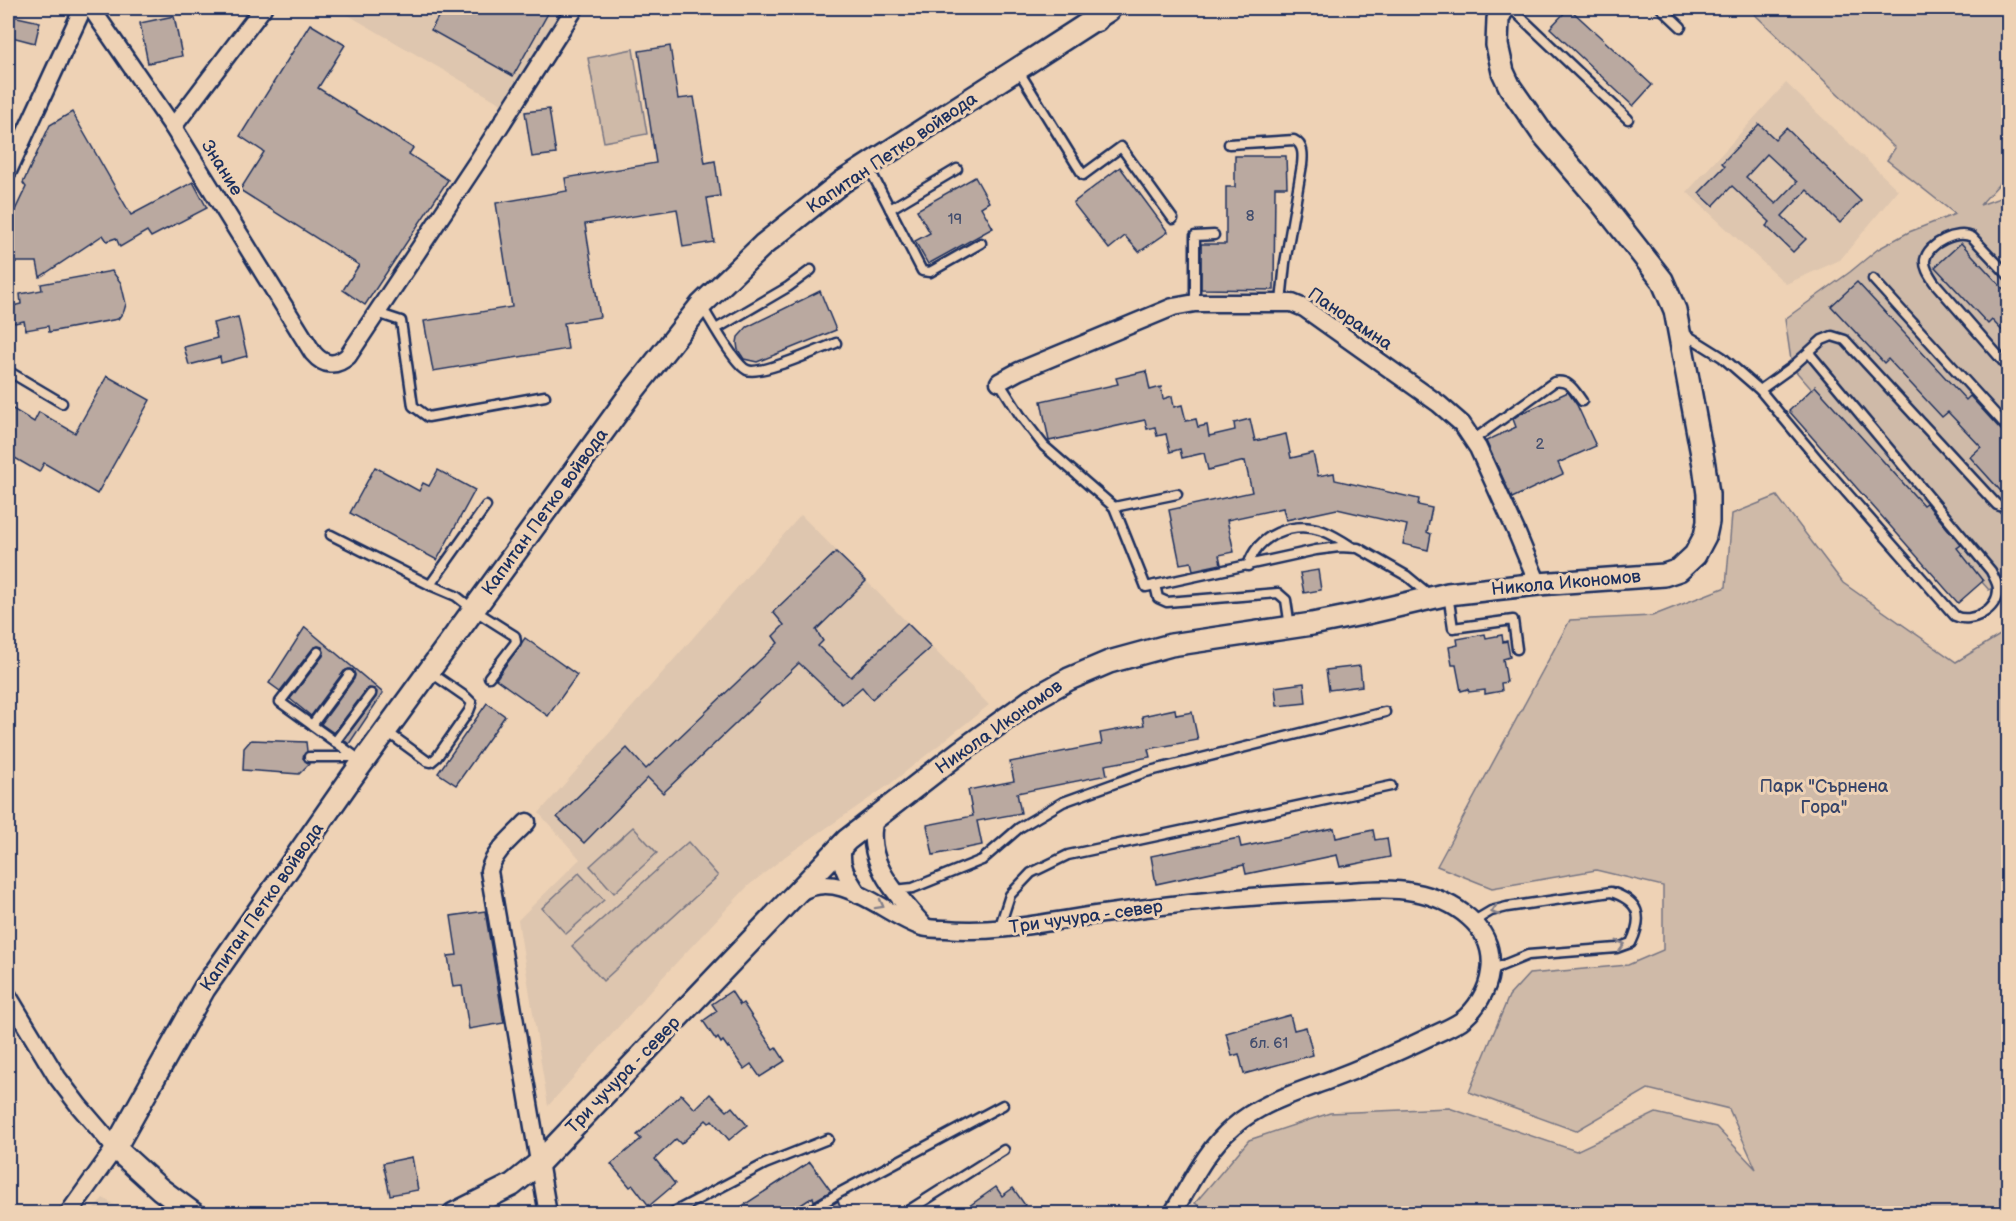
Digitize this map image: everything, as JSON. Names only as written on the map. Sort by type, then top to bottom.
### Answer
[{"type":"street","points":[[8,171],[12,158],[83,8]]},
{"type":"street","name":"Знание","points":[[91,8],[173,127],[319,361],[330,364],[341,362],[348,356],[377,313]]},
{"type":"street","points":[[173,127],[263,8]]},
{"type":"street","points":[[377,313],[575,8]]},
{"type":"street","name":"Никола Икономов","points":[[874,819],[1033,699],[1089,670],[1130,656],[1171,645],[1368,613],[1440,596],[1539,584],[1664,575],[1685,565],[1700,548],[1707,528],[1708,495],[1675,310],[1662,280],[1600,201],[1542,133],[1509,87],[1497,45],[1498,19],[1503,8]]},
{"type":"street","name":"Капитан Петко войвода","points":[[115,1148],[204,989],[359,760],[386,731],[629,396],[700,305],[771,239],[842,182],[1018,70],[1104,11]]},
{"type":"street","name":"Панорамна","points":[[999,382],[1019,371],[1173,307],[1195,303],[1292,303],[1304,308],[1439,404],[1462,423],[1473,440],[1539,584]]},
{"type":"street","points":[[874,819],[871,839],[874,856]]},
{"type":"street","name":"Три чучура - север","points":[[454,1214],[512,1185],[539,1163],[788,900],[847,840],[874,819]]},
{"type":"street","points":[[527,822],[497,854],[489,871],[548,1214]]},
{"type":"street","points":[[859,895],[848,878],[842,862],[842,850],[847,840],[862,841],[874,856],[893,890],[925,928]]},
{"type":"street","name":"Три чучура - север","points":[[788,900],[811,885],[840,887],[883,906],[902,919],[925,928],[967,931],[999,929],[1129,910],[1289,893],[1372,890],[1413,892],[1452,904],[1474,921],[1490,953],[1491,970]]},
{"type":"street","points":[[1172,1214],[1214,1147],[1232,1127],[1256,1111],[1292,1094],[1396,1053],[1462,1021],[1476,1006],[1486,988],[1491,970]]},
{"type":"street","points":[[8,996],[57,1077],[79,1106],[115,1148],[160,1190],[194,1214]]},
{"type":"street","points":[[68,1214],[115,1148]]},
{"type":"lane","points":[[1511,8],[1628,119]]},
{"type":"lane","points":[[1661,8],[1681,27]]},
{"type":"lane","points":[[1018,70],[1083,175],[1121,147],[1173,219]]},
{"type":"lane","points":[[1229,144],[1294,140],[1298,142],[1302,151],[1302,165],[1282,280],[1281,302]]},
{"type":"lane","points":[[867,165],[919,266],[926,272],[981,243]]},
{"type":"lane","points":[[890,209],[957,169]]},
{"type":"lane","points":[[2008,275],[1972,237],[1965,234],[1939,243],[1928,253],[1924,262],[1934,282],[2008,367]]},
{"type":"lane","points":[[1195,303],[1195,236],[1214,235]]},
{"type":"lane","points":[[716,329],[788,287],[811,270]]},
{"type":"lane","points":[[1873,279],[2008,428]]},
{"type":"lane","points":[[700,305],[739,364],[747,370],[756,372],[836,343]]},
{"type":"lane","points":[[377,313],[401,321],[413,406],[428,417],[545,396]]},
{"type":"lane","points":[[1680,330],[1722,357],[1760,390],[1955,616],[1972,619],[1986,610],[1996,597],[1998,589],[1990,571],[1809,353]]},
{"type":"lane","points":[[1760,390],[1827,338],[1832,336],[1845,340],[1997,504],[2008,509]]},
{"type":"lane","points":[[8,371],[62,403]]},
{"type":"lane","points":[[999,382],[1020,415],[1044,446],[1114,507],[1146,587],[1316,550],[1353,547]]},
{"type":"lane","points":[[1473,440],[1554,382],[1568,383],[1582,401]]},
{"type":"lane","points":[[1114,507],[1177,494]]},
{"type":"lane","points":[[430,585],[486,506]]},
{"type":"lane","points":[[1248,566],[1250,557],[1262,541],[1275,533],[1290,529],[1317,530],[1358,548],[1440,596],[1453,628],[1513,620],[1517,649]]},
{"type":"lane","points":[[331,535],[456,596],[515,636],[517,639],[489,677]]},
{"type":"lane","points":[[1155,585],[1158,598],[1167,602],[1278,593],[1286,600],[1290,627]]},
{"type":"lane","points":[[318,652],[280,702],[359,760]]},
{"type":"lane","points":[[386,731],[427,761],[431,762],[437,757],[469,711],[471,703],[429,671]]},
{"type":"lane","points":[[312,725],[349,675]]},
{"type":"lane","points":[[335,742],[371,694]]},
{"type":"lane","points":[[893,890],[913,888],[982,860],[1019,828],[1063,802],[1146,772],[1385,712]]},
{"type":"lane","points":[[309,757],[359,760]]},
{"type":"lane","points":[[999,929],[1010,895],[1031,873],[1068,855],[1391,786]]},
{"type":"lane","points":[[1474,921],[1491,911],[1507,907],[1611,892],[1626,897],[1635,905],[1639,918],[1631,943],[1617,948],[1528,955],[1491,970]]},
{"type":"lane","points":[[805,1214],[839,1192],[1003,1105]]},
{"type":"lane","points":[[670,1214],[765,1164],[828,1139]]},
{"type":"lane","points":[[903,1214],[1004,1150]]},
{"type":"shaded area","points":[[336,8],[565,8],[505,106]]},
{"type":"shaded area","points":[[1786,83],[1898,190],[1840,260],[1786,284],[1687,192]]},
{"type":"shaded area","points":[[801,515],[989,705],[889,785],[787,855],[748,886],[548,1106],[518,920],[580,859],[539,813]]},
{"type":"shaded area","points":[[103,1198],[127,1213],[91,1213]]},
{"type":"green space","points":[[1748,8],[2008,8],[2008,174],[1980,205],[2008,195],[2008,578],[1989,590],[1792,367],[1785,319],[1878,249],[1909,232],[1955,214],[1887,160],[1895,148]]},
{"type":"green space","points":[[633,49],[647,134],[604,142],[588,58]]},
{"type":"green space","name":"Парк \"Сърнена Гора\"","points":[[1777,496],[1843,583],[1956,662],[2008,630],[2008,1213],[1211,1214],[1195,1203],[1249,1140],[1330,1113],[1449,1108],[1576,1151],[1656,1113],[1716,1127],[1756,1169],[1729,1109],[1648,1089],[1576,1131],[1469,1092],[1509,996],[1529,974],[1628,965],[1663,950],[1663,886],[1596,870],[1492,888],[1437,866],[1570,620],[1652,616],[1726,587],[1732,514]]},
{"type":"green space","points":[[633,827],[657,853],[614,893],[590,866]]},
{"type":"green space","points":[[688,842],[718,876],[603,981],[572,946]]},
{"type":"green space","points":[[579,873],[604,900],[566,934],[542,908]]},
{"type":"building","points":[[443,8],[551,8],[513,76],[431,30]]},
{"type":"building","points":[[1569,8],[1652,85],[1633,106],[1550,28]]},
{"type":"building","points":[[8,15],[40,22],[35,43],[8,36]]},
{"type":"building","points":[[174,16],[182,56],[148,63],[140,23]]},
{"type":"building","points":[[310,24],[345,45],[318,88],[413,148],[409,154],[448,180],[365,305],[343,290],[359,265],[240,190],[264,152],[240,136]]},
{"type":"building","points":[[670,46],[678,99],[694,97],[705,163],[715,161],[720,196],[707,198],[714,242],[683,247],[677,209],[585,224],[600,317],[564,323],[568,349],[433,371],[424,321],[512,307],[496,203],[567,191],[565,178],[656,163],[639,51]]},
{"type":"building","points":[[549,109],[556,154],[532,157],[525,112]]},
{"type":"building","points":[[72,112],[131,215],[193,182],[207,208],[151,237],[147,231],[120,247],[116,238],[107,241],[103,235],[40,277],[37,262],[8,262],[8,225],[26,187],[23,183],[50,125]]},
{"type":"building","points":[[1759,124],[1775,139],[1786,128],[1861,201],[1840,223],[1807,190],[1782,216],[1806,239],[1793,252],[1766,226],[1770,222],[1732,186],[1713,206],[1699,193],[1725,166],[1722,163]],"holes":[[[1767,154],[1797,182],[1776,204],[1746,177]]]},
{"type":"building","points":[[1235,156],[1286,156],[1287,187],[1275,187],[1274,290],[1201,289],[1201,244],[1226,244],[1226,187],[1235,187]]},
{"type":"building","points":[[1120,167],[1168,232],[1139,252],[1125,236],[1109,249],[1073,203]]},
{"type":"building","points":[[975,177],[989,202],[981,207],[993,228],[928,264],[915,241],[930,233],[917,210]]},
{"type":"building","points":[[1961,243],[2008,294],[2008,337],[1992,320],[1988,324],[1935,267]]},
{"type":"building","points":[[112,271],[121,283],[126,304],[118,319],[49,332],[48,326],[26,330],[24,321],[15,323],[10,320],[9,310],[21,304],[20,294],[42,290],[41,284]]},
{"type":"building","points":[[1857,282],[1966,400],[1970,396],[2003,432],[2008,434],[2008,499],[1970,457],[1981,447],[1948,412],[1942,417],[1888,359],[1884,363],[1831,306]]},
{"type":"building","points":[[820,291],[836,330],[757,362],[744,359],[738,350],[737,343],[738,337],[747,327]]},
{"type":"building","points":[[238,317],[247,356],[221,363],[220,357],[189,365],[184,347],[217,338],[213,323]]},
{"type":"building","points":[[1146,371],[1150,390],[1161,387],[1163,399],[1172,396],[1174,407],[1182,405],[1186,421],[1196,419],[1198,427],[1207,425],[1209,436],[1235,430],[1234,423],[1250,419],[1255,441],[1286,434],[1291,458],[1313,453],[1318,476],[1334,473],[1335,480],[1419,499],[1418,505],[1432,508],[1427,532],[1431,534],[1428,550],[1403,544],[1407,525],[1337,509],[1286,520],[1283,508],[1227,520],[1234,552],[1219,555],[1221,564],[1193,570],[1191,562],[1180,564],[1169,510],[1252,492],[1245,461],[1208,470],[1204,453],[1182,458],[1180,449],[1170,452],[1166,434],[1157,436],[1155,427],[1147,429],[1145,420],[1049,441],[1041,401],[1118,384],[1116,378]]},
{"type":"building","points":[[107,376],[150,400],[97,494],[44,463],[39,472],[8,454],[8,406],[34,422],[39,412],[75,433]]},
{"type":"building","points":[[1815,386],[1923,505],[1926,503],[1961,545],[1957,548],[1983,581],[1958,603],[1789,411]]},
{"type":"building","points":[[1568,392],[1577,405],[1596,446],[1558,463],[1563,474],[1512,498],[1486,441],[1516,427],[1513,419],[1520,414]]},
{"type":"building","points":[[375,467],[419,491],[423,483],[429,486],[438,470],[475,490],[437,560],[350,513]]},
{"type":"building","points":[[836,552],[866,581],[816,630],[823,641],[818,646],[851,677],[907,623],[931,647],[872,699],[862,687],[842,704],[799,663],[663,793],[648,778],[584,843],[557,817],[627,748],[646,769],[778,643],[773,636],[784,625],[773,612]]},
{"type":"building","points":[[1318,570],[1321,590],[1304,593],[1300,573]]},
{"type":"building","points":[[305,627],[383,693],[349,744],[344,740],[376,697],[377,692],[374,689],[366,690],[334,733],[321,724],[354,679],[353,670],[344,671],[311,716],[290,699],[323,656],[322,647],[313,648],[280,691],[269,683]]},
{"type":"building","points":[[1485,634],[1486,638],[1502,635],[1503,642],[1507,641],[1510,657],[1503,659],[1507,682],[1501,683],[1502,691],[1485,694],[1485,690],[1461,691],[1456,665],[1452,665],[1449,647],[1458,645],[1457,639]]},
{"type":"building","points":[[525,638],[577,675],[548,716],[496,679]]},
{"type":"building","points":[[1360,666],[1362,686],[1329,690],[1326,670]]},
{"type":"building","points":[[1304,683],[1306,703],[1277,706],[1275,687]]},
{"type":"building","points":[[487,703],[505,716],[456,785],[438,773]]},
{"type":"building","points":[[1175,709],[1176,715],[1192,712],[1198,740],[1148,749],[1150,757],[1105,765],[1107,775],[1017,793],[1021,813],[977,821],[982,845],[933,855],[927,825],[973,816],[968,790],[1014,781],[1010,762],[1102,744],[1100,733],[1144,725],[1142,716]]},
{"type":"building","points":[[251,740],[306,742],[307,751],[303,758],[309,764],[299,774],[243,770],[244,748]]},
{"type":"building","points":[[1334,828],[1336,838],[1373,830],[1375,840],[1387,838],[1390,857],[1340,867],[1337,855],[1246,874],[1244,865],[1156,884],[1151,856],[1239,838],[1241,847]]},
{"type":"building","points":[[485,911],[504,1023],[469,1029],[462,986],[453,987],[448,956],[457,955],[451,916]]},
{"type":"building","points":[[731,991],[740,1005],[743,1003],[773,1049],[776,1047],[785,1061],[760,1077],[751,1064],[744,1069],[729,1047],[723,1041],[721,1043],[718,1038],[716,1040],[703,1021],[717,1011],[712,1004]]},
{"type":"building","points":[[1290,1015],[1294,1030],[1306,1027],[1313,1055],[1244,1074],[1239,1054],[1232,1056],[1226,1033]]},
{"type":"building","points":[[681,1094],[695,1109],[710,1094],[727,1111],[732,1107],[747,1125],[729,1140],[712,1120],[709,1123],[706,1120],[681,1144],[676,1139],[655,1159],[675,1184],[649,1206],[633,1185],[630,1187],[611,1164],[641,1139],[637,1135]]},
{"type":"building","points":[[412,1157],[418,1190],[390,1195],[383,1163]]},
{"type":"building","points":[[810,1162],[831,1191],[814,1201],[813,1197],[787,1214],[730,1214]]},
{"type":"building","points":[[996,1187],[1002,1196],[1013,1188],[1025,1205],[1012,1214],[958,1214]]},
{"type":"building","points":[[838,1201],[843,1214],[820,1214],[820,1212]]}]
